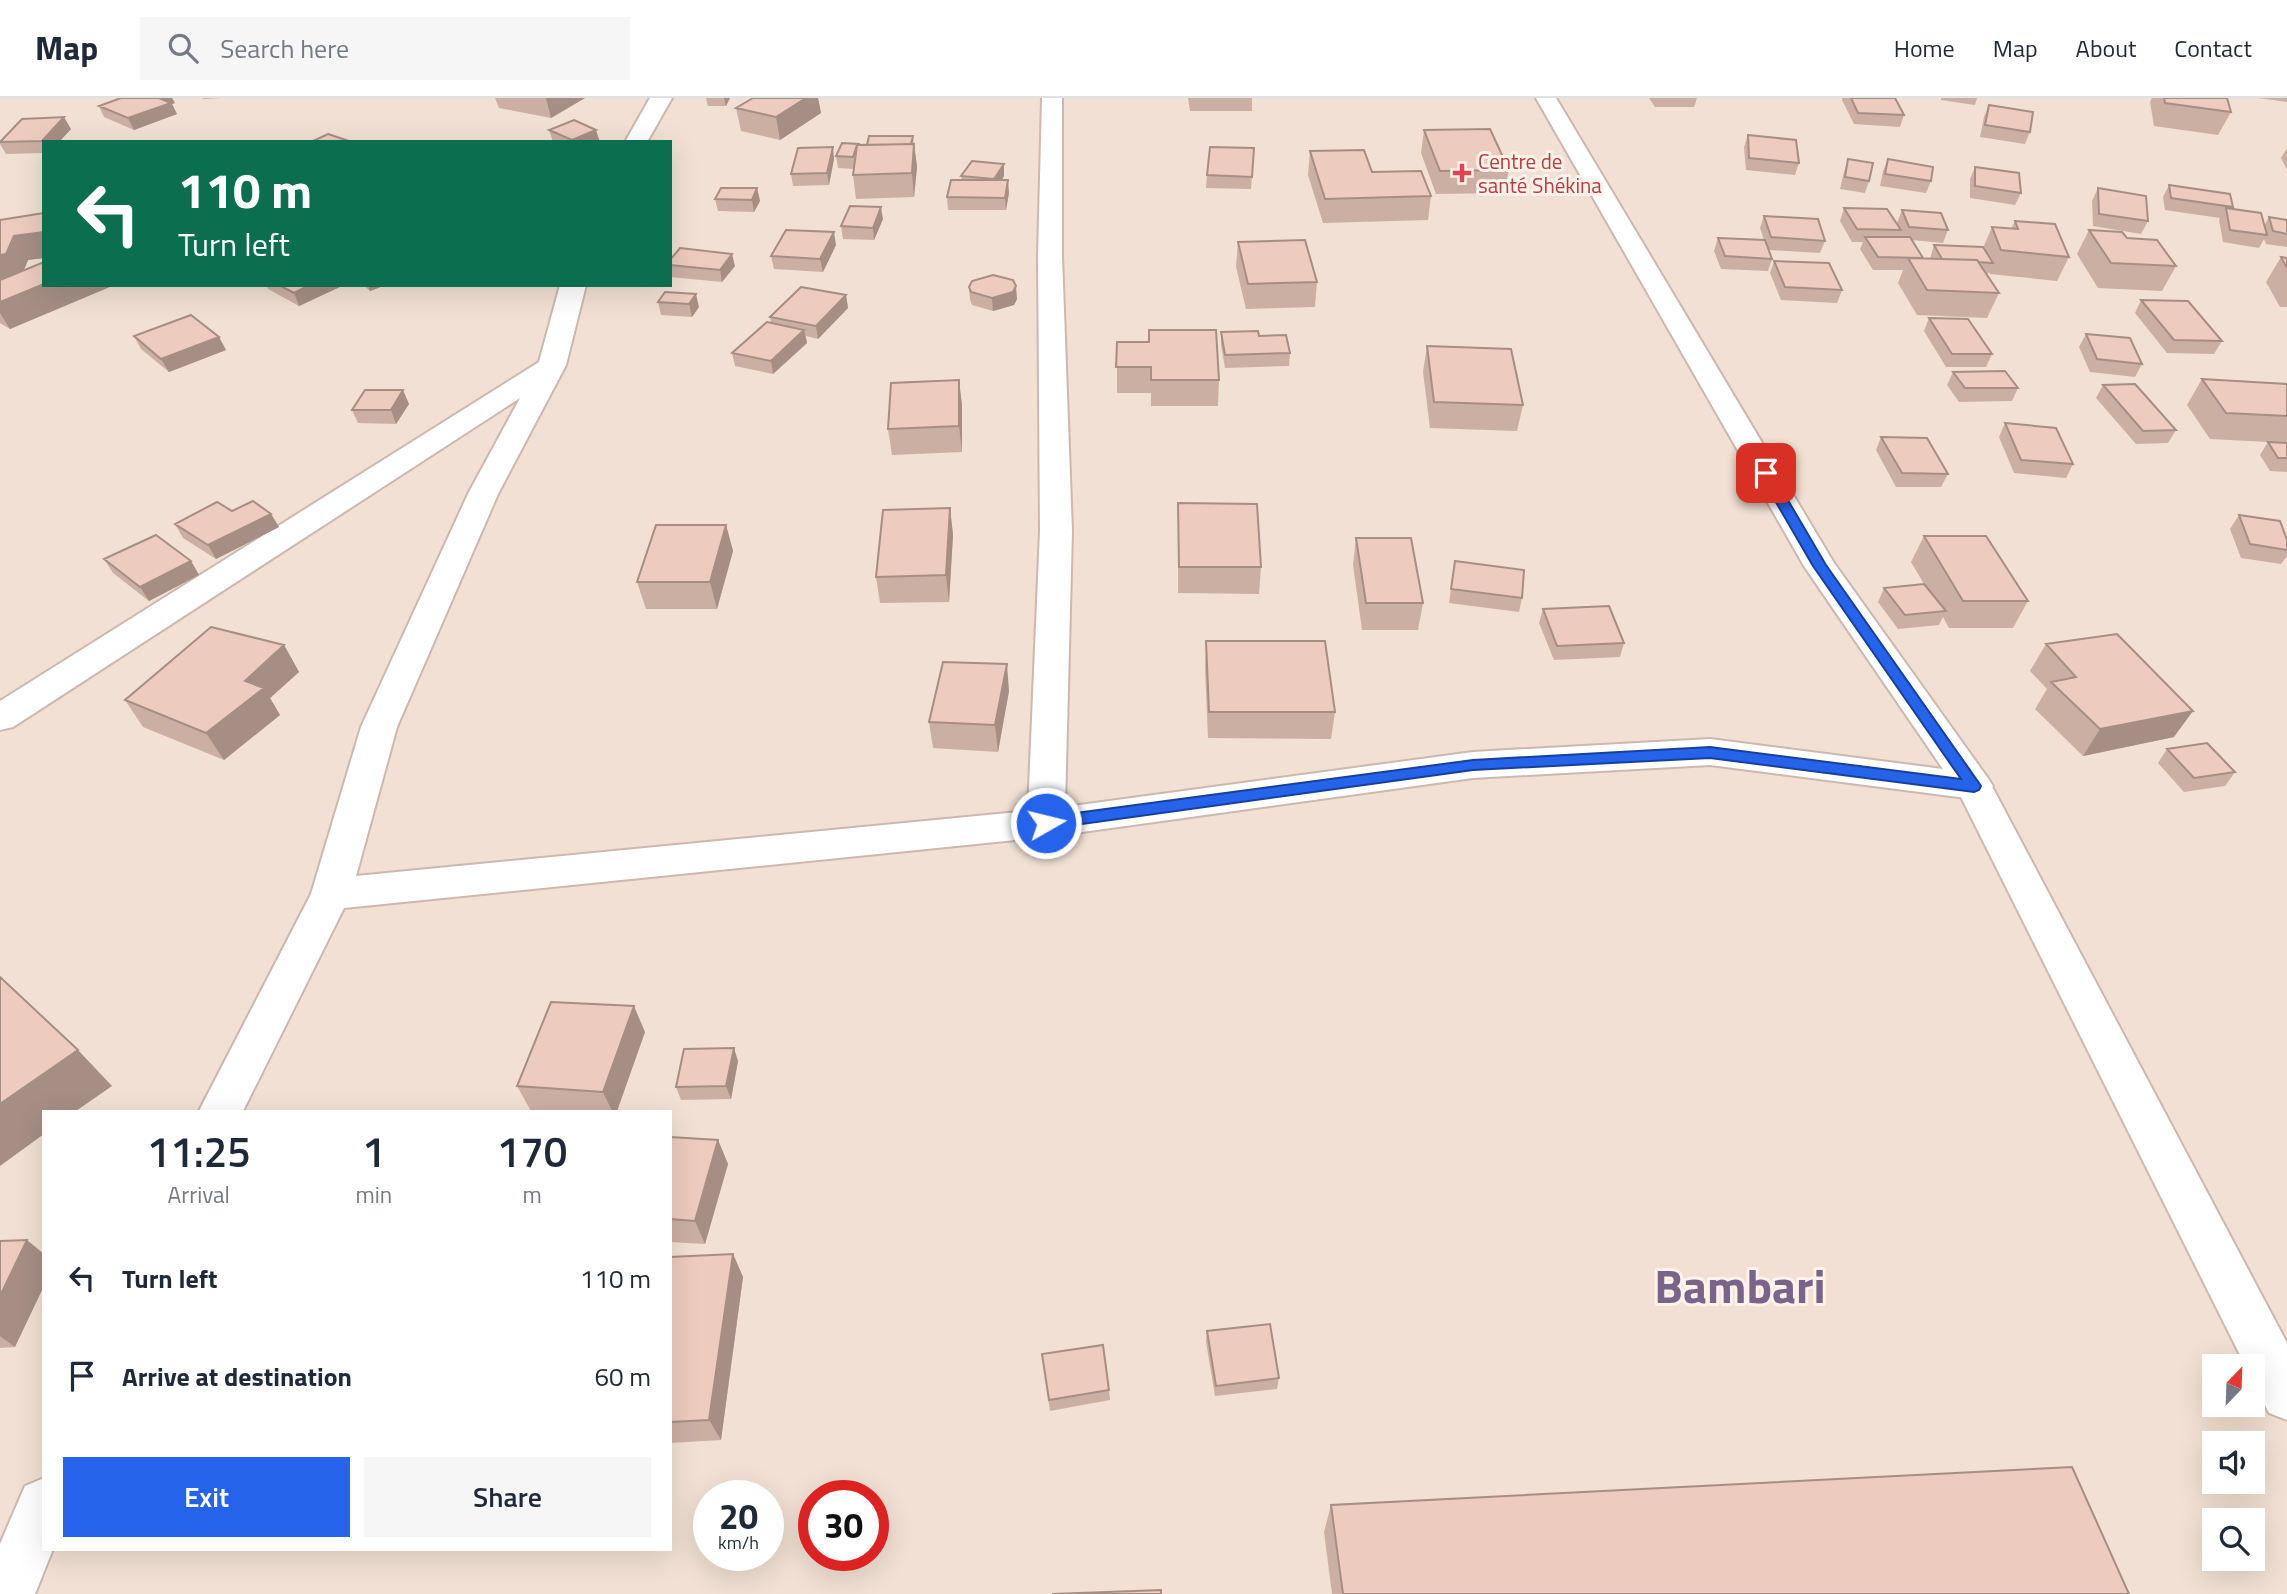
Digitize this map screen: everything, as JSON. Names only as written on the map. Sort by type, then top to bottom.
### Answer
[{"type":"street","points":[[637,140],[661,98]]},
{"type":"street","points":[[1046,823],[1056,531],[1050,256],[1052,98]]},
{"type":"street","points":[[1546,98],[1820,566],[1974,786],[2287,1395]]},
{"type":"street","points":[[222,1110],[331,894],[379,727],[483,494],[552,365],[572,287]]},
{"type":"street","points":[[0,718],[552,365]]},
{"type":"street","points":[[331,894],[1046,823],[1473,765],[1710,752],[1974,786]]},
{"type":"street","points":[[7,1594],[42,1510]]},
{"type":"shaded area","points":[[0,98],[2287,98],[2287,1594],[0,1594]]},
{"type":"building","points":[[121,98],[159,98],[171,103],[128,118],[99,106]]},
{"type":"building","points":[[753,98],[806,98],[776,117],[736,108]]},
{"type":"building","points":[[1851,98],[1895,98],[1904,115],[1858,113]]},
{"type":"building","points":[[2164,98],[2227,98],[2231,112],[2165,103]]},
{"type":"building","points":[[1989,105],[2033,112],[2030,132],[1985,125]]},
{"type":"building","points":[[64,117],[42,141],[0,142],[22,119]]},
{"type":"building","points":[[574,120],[596,130],[572,140],[549,130]]},
{"type":"building","points":[[1490,129],[1509,170],[1440,171],[1424,130]]},
{"type":"building","points":[[328,134],[346,140],[315,140]]},
{"type":"building","points":[[1748,135],[1796,140],[1799,163],[1749,158]]},
{"type":"building","points":[[869,136],[913,136],[911,144],[867,145]]},
{"type":"building","points":[[842,143],[859,144],[853,157],[836,156]]},
{"type":"building","points":[[914,144],[912,173],[853,175],[857,145]]},
{"type":"building","points":[[833,147],[827,173],[791,174],[798,148]]},
{"type":"building","points":[[1210,147],[1254,148],[1252,177],[1207,175]]},
{"type":"building","points":[[1364,150],[1372,172],[1421,171],[1431,196],[1325,199],[1310,151]]},
{"type":"building","points":[[1848,159],[1873,163],[1869,181],[1845,177]]},
{"type":"building","points":[[1888,159],[1933,167],[1931,181],[1885,174]]},
{"type":"building","points":[[972,161],[1004,164],[994,179],[961,176]]},
{"type":"building","points":[[1975,167],[2019,173],[2021,193],[1975,186]]},
{"type":"building","points":[[951,180],[1008,180],[1005,198],[947,197]]},
{"type":"building","points":[[2169,185],[2230,194],[2233,207],[2171,198]]},
{"type":"building","points":[[721,188],[757,188],[752,200],[715,199]]},
{"type":"building","points":[[2098,188],[2146,196],[2148,221],[2099,214]]},
{"type":"building","points":[[850,206],[881,207],[873,228],[841,226]]},
{"type":"building","points":[[1844,208],[1887,209],[1901,230],[1857,229]]},
{"type":"building","points":[[2226,208],[2261,213],[2267,235],[2230,230]]},
{"type":"building","points":[[1902,210],[1941,213],[1948,230],[1909,227]]},
{"type":"building","points":[[42,213],[42,232],[14,236],[6,254],[0,255],[0,220]]},
{"type":"building","points":[[1764,216],[1818,219],[1825,241],[1771,237]]},
{"type":"building","points":[[2269,217],[2287,220],[2287,234],[2273,231]]},
{"type":"building","points":[[2015,221],[2055,224],[2069,257],[2001,250],[1992,227],[2018,229]]},
{"type":"building","points":[[786,230],[834,232],[820,259],[771,256]]},
{"type":"building","points":[[2089,230],[2122,232],[2127,238],[2157,240],[2176,266],[2111,263]]},
{"type":"building","points":[[1865,237],[1910,237],[1923,258],[1878,257]]},
{"type":"building","points":[[1718,238],[1765,240],[1772,259],[1725,256]]},
{"type":"building","points":[[1305,240],[1317,282],[1248,284],[1238,242]]},
{"type":"building","points":[[1934,245],[1983,247],[1993,263],[1942,259]]},
{"type":"building","points":[[680,248],[732,254],[720,270],[672,265],[672,258]]},
{"type":"building","points":[[1908,258],[1977,260],[1999,293],[1927,290]]},
{"type":"building","points":[[1774,261],[1829,263],[1842,290],[1785,287]]},
{"type":"building","points":[[42,263],[42,285],[0,302],[0,280]]},
{"type":"building","points":[[993,275],[1013,280],[1016,286],[1013,292],[992,298],[971,292],[969,287],[972,281]]},
{"type":"building","points":[[283,287],[306,287],[294,293]]},
{"type":"building","points":[[801,287],[846,295],[816,326],[770,317]]},
{"type":"building","points":[[665,292],[696,294],[689,304],[658,302]]},
{"type":"building","points":[[2141,300],[2188,301],[2222,341],[2174,340]]},
{"type":"building","points":[[191,315],[219,337],[161,359],[134,336]]},
{"type":"building","points":[[1929,318],[1968,319],[1992,354],[1952,354]]},
{"type":"building","points":[[767,322],[804,330],[771,361],[732,353]]},
{"type":"building","points":[[1149,330],[1216,330],[1219,380],[1151,380],[1151,367],[1116,367],[1117,342],[1149,342]]},
{"type":"building","points":[[1258,331],[1259,336],[1286,335],[1290,353],[1225,355],[1221,332]]},
{"type":"building","points":[[2086,334],[2130,338],[2142,364],[2097,359]]},
{"type":"building","points":[[1427,346],[1511,349],[1523,405],[1434,402]]},
{"type":"building","points":[[2005,371],[2018,388],[1965,388],[1953,372]]},
{"type":"building","points":[[2202,379],[2287,384],[2287,416],[2226,413]]},
{"type":"building","points":[[959,380],[959,426],[888,429],[891,383]]},
{"type":"building","points":[[2135,384],[2176,430],[2143,431],[2103,385]]},
{"type":"building","points":[[365,390],[403,390],[391,410],[352,410]]},
{"type":"building","points":[[2005,423],[2056,428],[2073,464],[2021,460]]},
{"type":"building","points":[[1881,437],[1927,438],[1948,474],[1902,473]]},
{"type":"building","points":[[2268,442],[2287,443],[2287,458],[2278,458]]},
{"type":"building","points":[[253,501],[271,514],[208,545],[175,524],[217,502],[232,511]]},
{"type":"building","points":[[1178,503],[1257,504],[1261,567],[1179,567]]},
{"type":"building","points":[[950,508],[946,575],[876,577],[883,510]]},
{"type":"building","points":[[2239,515],[2280,521],[2287,540],[2287,550],[2250,544]]},
{"type":"building","points":[[656,525],[726,525],[710,582],[637,582]]},
{"type":"building","points":[[156,535],[191,561],[140,587],[104,559]]},
{"type":"building","points":[[1924,536],[1986,536],[2028,601],[1963,601]]},
{"type":"building","points":[[1356,538],[1411,538],[1423,603],[1366,603]]},
{"type":"building","points":[[1455,561],[1524,570],[1522,598],[1451,589]]},
{"type":"building","points":[[1924,584],[1946,611],[1905,615],[1884,588]]},
{"type":"building","points":[[1609,606],[1624,643],[1557,646],[1543,609]]},
{"type":"building","points":[[211,627],[284,645],[245,681],[264,688],[206,733],[125,700]]},
{"type":"building","points":[[2117,634],[2193,711],[2100,729],[2051,682],[2076,677],[2046,644]]},
{"type":"building","points":[[1206,641],[1325,641],[1335,712],[1209,712]]},
{"type":"building","points":[[943,662],[1007,664],[995,725],[929,722]]},
{"type":"building","points":[[2207,743],[2235,772],[2194,778],[2167,749]]},
{"type":"building","points":[[0,977],[78,1050],[0,1104]]},
{"type":"building","points":[[551,1002],[634,1006],[603,1092],[517,1086]]},
{"type":"building","points":[[734,1048],[726,1086],[676,1087],[684,1049]]},
{"type":"building","points":[[672,1137],[718,1140],[695,1221],[672,1219]]},
{"type":"building","points":[[27,1240],[0,1296],[0,1241]]},
{"type":"building","points":[[733,1254],[709,1420],[672,1422],[672,1257]]},
{"type":"building","points":[[1270,1324],[1279,1378],[1216,1386],[1207,1331]]},
{"type":"building","points":[[1103,1345],[1109,1390],[1049,1400],[1042,1354]]},
{"type":"building","points":[[2072,1467],[2129,1594],[1343,1594],[1331,1505]]},
{"type":"building","points":[[1161,1590],[1161,1594],[1052,1594]]},
{"type":"place","name":"Centre de santé Shékina","points":[[1462,173]]},
{"type":"district","name":"Bambari","points":[[1740,1285]]},
{"type":"route","points":[[1046,823],[1473,765],[1710,752],[1974,786],[1820,566],[1766,473]]}]
